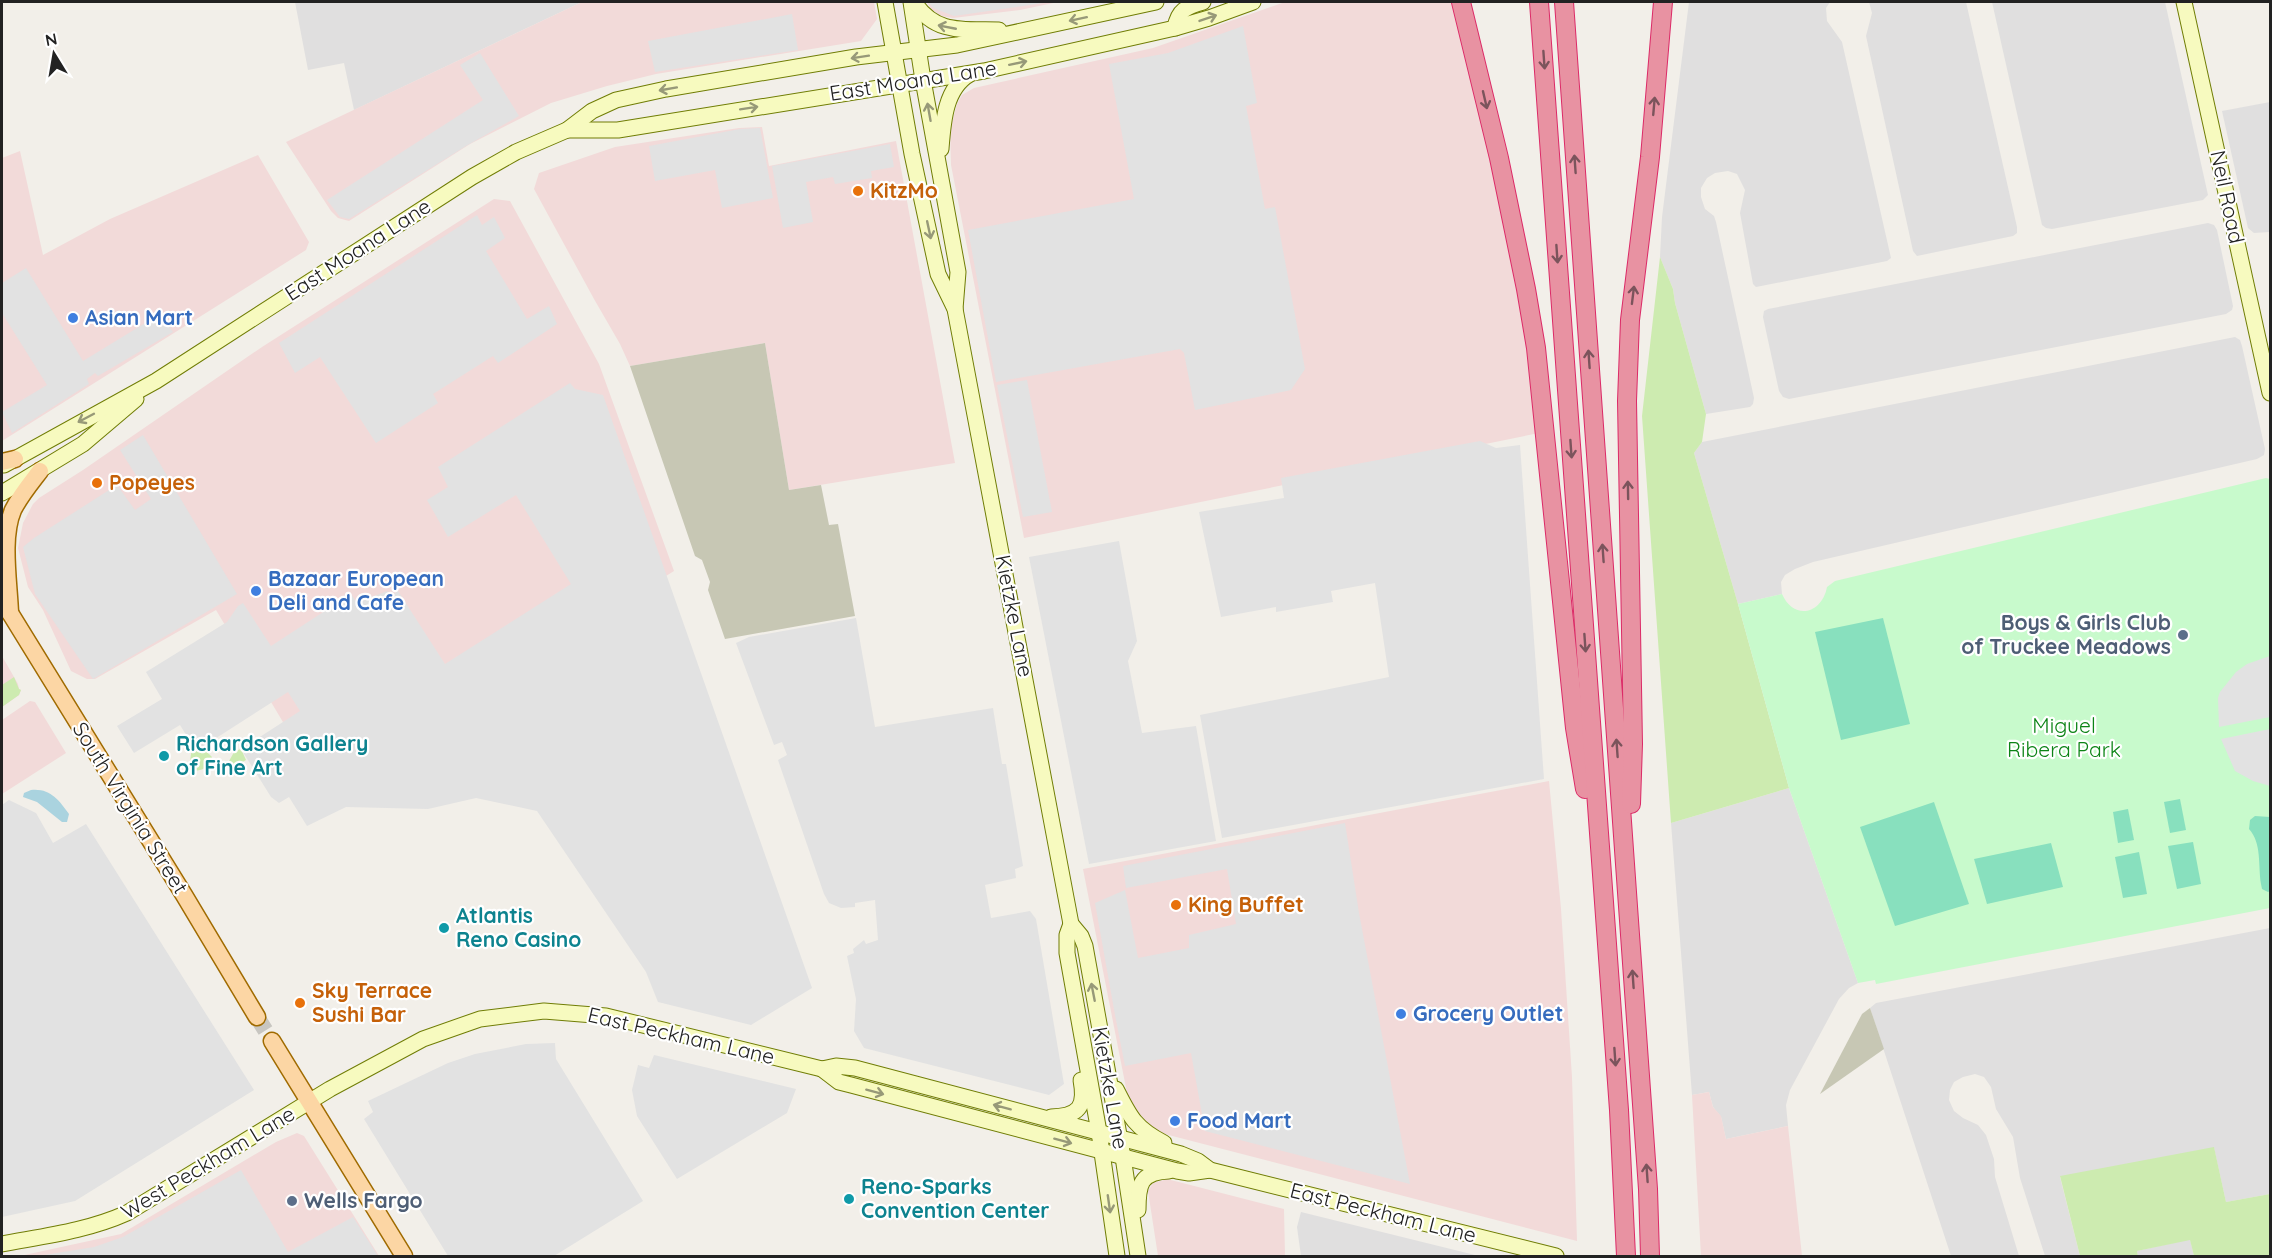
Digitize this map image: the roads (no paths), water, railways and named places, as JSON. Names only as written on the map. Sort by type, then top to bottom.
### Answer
[{"type":"highway","points":[[1461,2],[1527,289],[1536,348],[1575,728],[1603,894]]},
{"type":"highway","points":[[1466,2],[1467,22]]},
{"type":"highway","points":[[1539,2],[1603,894],[1626,1257]]},
{"type":"highway","points":[[1564,2],[1627,890],[1650,1257]]},
{"type":"highway","points":[[1627,890],[1633,744],[1627,444],[1628,353],[1663,2]]},
{"type":"highway","points":[[1659,56],[1673,2]]},
{"type":"main road","name":"Kietzke Lane","points":[[885,2],[899,84],[938,274],[955,309],[1071,924],[1066,943],[1099,1132],[1117,1257]]},
{"type":"main road","name":"Kietzke Lane","points":[[912,2],[923,80],[958,272],[955,309]]},
{"type":"main road","points":[[912,2],[928,19],[944,27],[1026,30]]},
{"type":"main road","name":"East Moana Lane","points":[[6,462],[156,381],[472,177],[516,152],[567,130],[602,105],[633,96],[894,52],[957,45],[1156,2]]},
{"type":"main road","points":[[1175,28],[1181,11],[1185,7],[1203,2]]},
{"type":"main road","name":"East Moana Lane","points":[[567,130],[618,130],[971,73],[1175,28],[1253,2]]},
{"type":"main road","name":"Neil Road","points":[[2184,2],[2271,393]]},
{"type":"main road","points":[[939,170],[943,123],[953,90],[956,83],[971,73]]},
{"type":"main road","name":"East Moana Lane","points":[[2,493],[93,437],[156,381]]},
{"type":"main road","points":[[4,607],[8,525],[19,498],[40,471]]},
{"type":"main road","name":"South Virginia Street","points":[[4,607],[184,895],[257,1017]]},
{"type":"main road","name":"Kietzke Lane","points":[[1071,924],[1081,936],[1084,946],[1123,1157],[1137,1254]]},
{"type":"main road","name":"East Peckham Lane","points":[[307,1102],[442,1031],[480,1019],[534,1011],[562,1011],[626,1020],[822,1069],[840,1082],[1177,1171],[1189,1173],[1210,1170]]},
{"type":"main road","points":[[1042,1117],[1066,1116],[1075,1112],[1081,1105],[1083,1090],[1078,1062],[1078,1017]]},
{"type":"main road","points":[[272,1041],[307,1102],[404,1257]]},
{"type":"main road","name":"East Peckham Lane","points":[[822,1069],[836,1066],[855,1068],[1190,1158],[1210,1170],[1556,1257]]},
{"type":"main road","points":[[1108,1074],[1137,1126],[1144,1133],[1190,1158]]},
{"type":"main road","name":"West Peckham Lane","points":[[2,1244],[108,1222],[127,1213],[307,1102]]},
{"type":"main road","points":[[1137,1254],[1139,1186],[1149,1176],[1177,1171]]},
{"type":"water","points":[[31,790],[44,791],[58,800],[69,814],[67,822],[62,822],[37,802],[23,797],[24,793]]},
{"type":"tunnel","points":[[257,1017],[272,1041]]},
{"type":"place","name":"KitzMo","points":[[858,191]]},
{"type":"place","name":"Asian Mart","points":[[73,318]]},
{"type":"place","name":"Popeyes","points":[[97,483]]},
{"type":"place","name":"Bazaar European Deli and Cafe","points":[[256,591]]},
{"type":"place","name":"Boys & Girls Club of Truckee Meadows","points":[[2183,635]]},
{"type":"place","name":"Richardson Gallery of Fine Art","points":[[164,756]]},
{"type":"place","name":"King Buffet","points":[[1176,905]]},
{"type":"place","name":"Atlantis Reno Casino","points":[[444,928]]},
{"type":"place","name":"Sky Terrace Sushi Bar","points":[[300,1003]]},
{"type":"place","name":"Grocery Outlet","points":[[1401,1014]]},
{"type":"place","name":"Food Mart","points":[[1175,1121]]},
{"type":"place","name":"Reno-Sparks Convention Center","points":[[849,1199]]},
{"type":"place","name":"Wells Fargo","points":[[292,1201]]},
{"type":"park label","name":"Miguel Ribera Park","points":[[2064,738]]}]
